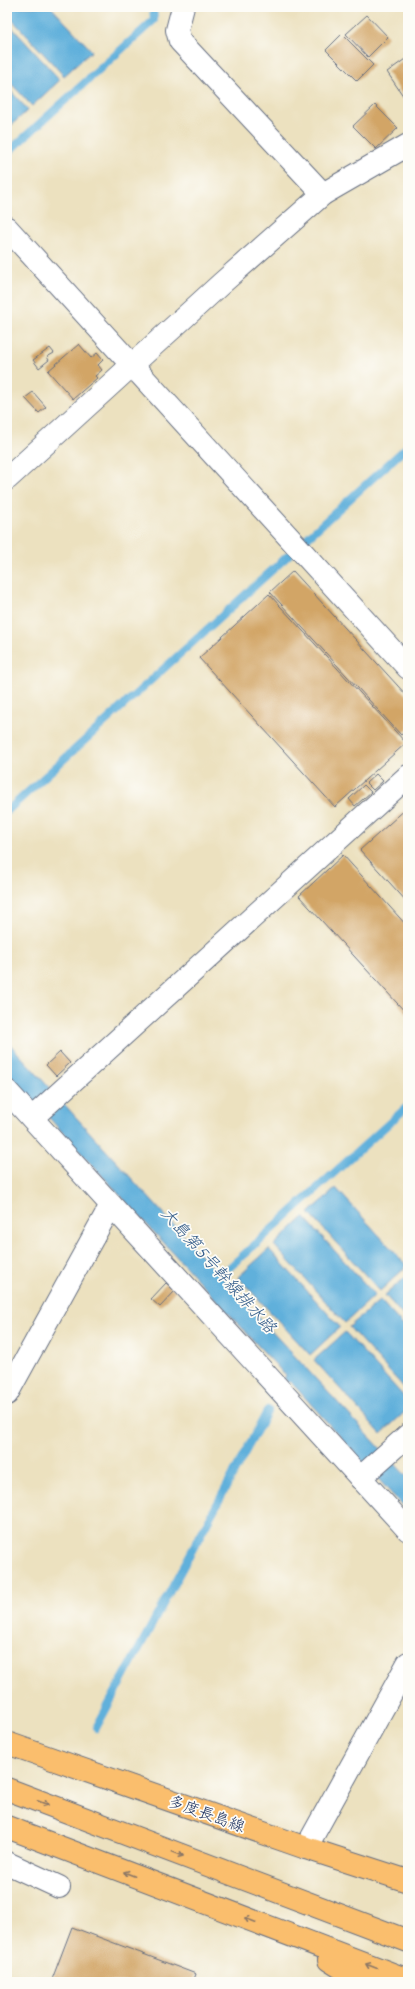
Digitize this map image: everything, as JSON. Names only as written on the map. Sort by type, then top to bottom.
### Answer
[{"type":"main road","name":"多度長島線","points":[[7,1743],[306,1848],[408,1881]]},
{"type":"main road","points":[[7,1789],[408,1941]]},
{"type":"main road","points":[[7,1827],[408,1980]]},
{"type":"main road","points":[[309,1903],[408,1928]]},
{"type":"main road","points":[[293,1937],[364,1982]]},
{"type":"street","points":[[183,7],[177,30],[180,42],[323,194]]},
{"type":"street","points":[[7,479],[132,364],[323,194],[408,145]]},
{"type":"street","points":[[7,228],[408,668]]},
{"type":"street","points":[[35,1116],[408,776]]},
{"type":"street","points":[[7,1091],[35,1116],[111,1205],[363,1476],[408,1530]]},
{"type":"street","points":[[7,1394],[111,1205]]},
{"type":"street","points":[[363,1476],[408,1435]]},
{"type":"street","points":[[306,1848],[408,1663]]},
{"type":"street","points":[[7,1863],[59,1887]]},
{"type":"water","points":[[7,7],[51,7],[92,51],[64,76],[7,14]]},
{"type":"water","points":[[7,22],[60,80],[32,106],[7,79]]},
{"type":"water","points":[[7,87],[28,110],[7,129]]},
{"type":"water","points":[[7,1041],[218,1274],[222,1270],[226,1274],[222,1278],[408,1478],[408,1512],[290,1381],[288,1383],[284,1378],[286,1376],[7,1072]]},
{"type":"water","points":[[336,1188],[407,1266],[380,1291],[309,1213]]},
{"type":"water","points":[[304,1217],[375,1295],[345,1323],[274,1245]]},
{"type":"water","points":[[269,1249],[340,1327],[310,1355],[238,1277]]},
{"type":"water","points":[[408,1275],[408,1321],[385,1295]]},
{"type":"water","points":[[380,1300],[408,1331],[408,1392],[349,1327]]},
{"type":"water","points":[[345,1332],[408,1401],[408,1409],[381,1434],[314,1360]]},
{"type":"building","points":[[367,15],[388,37],[368,57],[346,34]]},
{"type":"building","points":[[342,34],[373,65],[357,81],[326,50]]},
{"type":"building","points":[[408,57],[408,103],[387,72]]},
{"type":"building","points":[[375,105],[398,128],[376,149],[353,126]]},
{"type":"building","points":[[79,344],[91,358],[97,353],[103,360],[98,365],[102,370],[95,376],[97,378],[73,399],[48,371]]},
{"type":"building","points":[[50,348],[54,353],[47,357],[49,360],[39,368],[33,360]]},
{"type":"building","points":[[33,392],[46,407],[39,413],[25,398]]},
{"type":"building","points":[[293,571],[408,697],[408,729],[401,735],[270,592]]},
{"type":"building","points":[[269,594],[406,743],[335,807],[199,658]]},
{"type":"building","points":[[376,774],[383,781],[373,790],[366,783]]},
{"type":"building","points":[[364,785],[371,792],[355,806],[349,799]]},
{"type":"building","points":[[408,807],[408,903],[360,850]]},
{"type":"building","points":[[343,855],[408,927],[408,1015],[299,896]]},
{"type":"building","points":[[60,1052],[70,1063],[56,1076],[46,1065]]},
{"type":"building","points":[[166,1283],[175,1291],[160,1307],[151,1299]]},
{"type":"building","points":[[72,1927],[196,1974],[193,1982],[51,1982]]},
{"type":"waterway","points":[[7,153],[154,20],[153,7]]},
{"type":"waterway","points":[[307,538],[408,446]]},
{"type":"waterway","points":[[7,811],[291,553]]},
{"type":"waterway","name":"大島第5号幹線排水路","points":[[230,1267],[408,1106]]},
{"type":"waterway","points":[[96,1728],[268,1410]]}]
